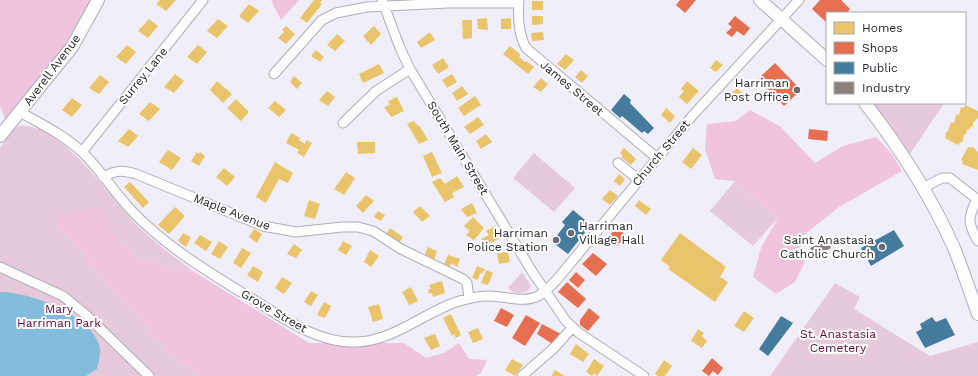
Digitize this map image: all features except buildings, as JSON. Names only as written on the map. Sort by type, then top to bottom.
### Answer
[{"type":"main road","name":"Averell Avenue","points":[[0,136],[72,47],[98,0]]},
{"type":"main road","points":[[760,0],[826,59]]},
{"type":"main road","points":[[866,104],[902,153],[923,188],[954,248],[978,314]]},
{"type":"street","name":"Surrey Lane","points":[[82,152],[203,0]]},
{"type":"street","name":"Church Street","points":[[545,291],[559,277],[693,115],[799,0]]},
{"type":"street","points":[[274,74],[322,20],[336,13],[383,3],[519,1]]},
{"type":"street","name":"James Street","points":[[519,1],[518,19],[521,36],[523,43],[530,53],[657,158]]},
{"type":"street","name":"South Main Street","points":[[383,3],[400,48],[410,69],[545,291],[572,328],[641,375]]},
{"type":"street","points":[[343,123],[376,91],[410,69]]},
{"type":"street","points":[[20,112],[59,135],[82,152],[103,177]]},
{"type":"street","points":[[618,163],[639,180]]},
{"type":"street","name":"Maple Avenue","points":[[103,177],[114,171],[121,170],[136,174],[263,226],[278,230],[296,232],[342,227],[358,227],[372,231],[414,256],[463,279],[467,283],[469,298]]},
{"type":"street","name":"Grove Street","points":[[103,177],[131,210],[178,251],[204,269],[304,330],[330,340],[355,343],[372,341],[388,336],[447,305],[469,298],[487,296],[524,300],[538,296],[545,291]]},
{"type":"street","points":[[923,188],[942,178],[950,178],[977,199],[970,214],[969,223],[978,241]]},
{"type":"street","points":[[0,267],[63,296],[85,314],[149,376]]},
{"type":"street","points":[[522,376],[554,348],[572,328]]},
{"type":"green space","points":[[873,104],[943,104],[908,157],[887,122]]},
{"type":"green space","name":"Mary Harriman Park","points":[[19,126],[36,128],[52,136],[69,149],[101,183],[128,216],[146,234],[193,271],[147,262],[119,242],[99,207],[57,225],[167,349],[198,376],[0,376],[0,148],[12,131]]},
{"type":"green space","points":[[534,153],[575,188],[554,212],[513,178]]},
{"type":"green space","points":[[735,181],[778,218],[753,246],[710,211]]},
{"type":"green space","points":[[522,272],[531,286],[529,290],[524,292],[513,292],[508,288]]},
{"type":"green space","name":"St. Anastasia Cemetery","points":[[835,283],[860,297],[854,309],[930,356],[978,342],[978,376],[770,376]]},
{"type":"shaded area","points":[[0,0],[91,0],[64,50],[8,126],[0,106]]},
{"type":"shaded area","points":[[271,0],[299,0],[281,20]]},
{"type":"shaded area","points":[[750,110],[781,127],[815,163],[843,146],[876,137],[892,154],[902,171],[839,207],[800,238],[805,262],[795,282],[776,294],[753,277],[761,248],[778,218],[735,181],[715,179],[705,149],[707,124],[736,121]]},
{"type":"shaded area","points":[[100,207],[119,242],[147,262],[193,271],[309,343],[404,343],[426,358],[444,353],[459,343],[469,359],[487,360],[481,373],[476,376],[198,376],[167,349],[57,225],[59,216]]},
{"type":"water","points":[[0,292],[13,293],[43,301],[59,308],[86,325],[95,336],[100,348],[97,369],[86,376],[0,376]]},
{"type":"place","name":"Harriman Post Office","points":[[797,90]]},
{"type":"place","name":"Harriman Village Hall","points":[[571,233]]},
{"type":"place","name":"Harriman Police Station","points":[[556,240]]},
{"type":"place","name":"Saint Anastasia Catholic Church","points":[[882,247]]}]
